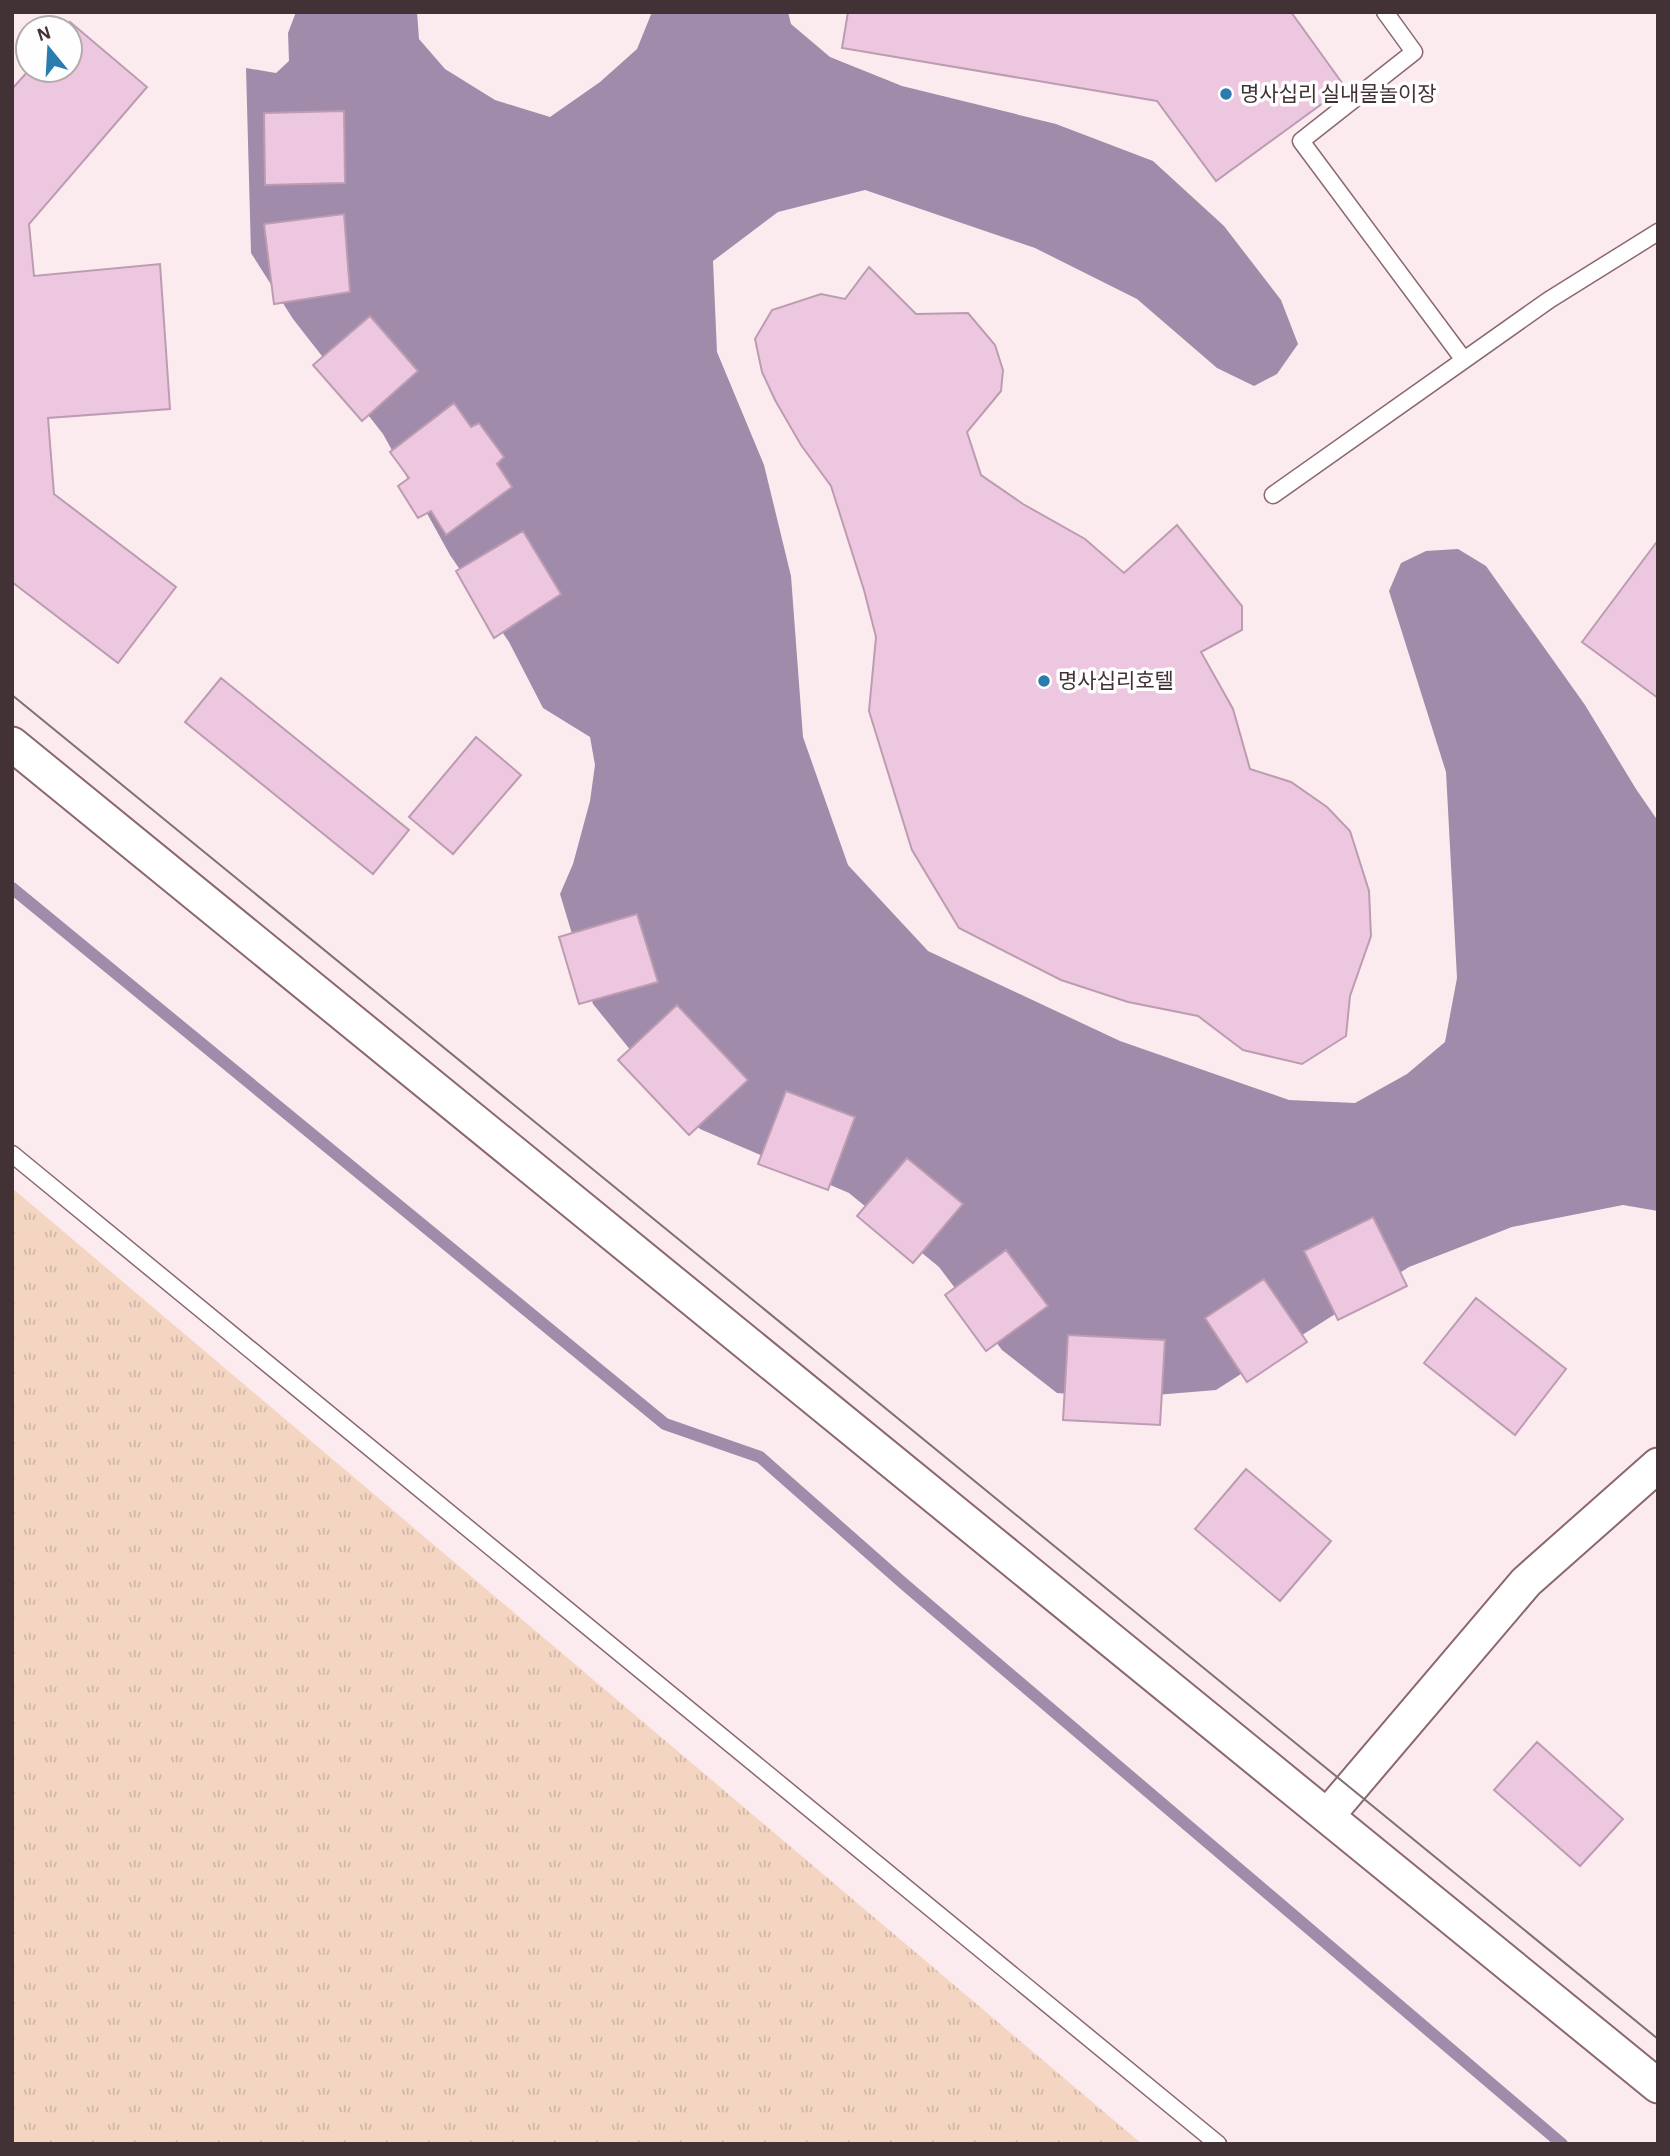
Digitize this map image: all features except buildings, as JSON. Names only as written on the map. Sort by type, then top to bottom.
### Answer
[{"type":"street","points":[[12,744],[1658,2086]]},
{"type":"street","points":[[1327,1816],[1527,1582],[1658,1465]]},
{"type":"lane","points":[[1385,12],[1414,52],[1301,141],[1464,360]]},
{"type":"lane","points":[[1273,495],[1549,300],[1658,232]]},
{"type":"lane","points":[[12,1154],[1219,2144]]},
{"type":"green space","points":[[12,1188],[1142,2144],[12,2144]]},
{"type":"shaded area","points":[[296,12],[417,12],[419,39],[445,69],[495,100],[550,117],[600,82],[637,49],[652,12],[788,12],[791,24],[830,57],[902,86],[1056,124],[1153,161],[1224,226],[1281,300],[1298,344],[1277,374],[1254,386],[1217,368],[1137,299],[1035,248],[865,190],[778,212],[713,261],[717,352],[764,465],[791,576],[803,737],[848,865],[928,951],[1120,1041],[1289,1100],[1355,1103],[1407,1074],[1445,1042],[1457,978],[1446,772],[1389,591],[1401,563],[1426,551],[1458,549],[1486,566],[1585,705],[1658,821],[1658,1211],[1623,1205],[1512,1227],[1409,1267],[1216,1390],[1119,1398],[1057,1393],[1002,1350],[939,1267],[849,1193],[700,1129],[593,1004],[560,894],[573,864],[590,801],[595,765],[590,737],[543,708],[509,642],[450,555],[383,434],[293,319],[251,253],[246,68],[276,73],[289,61],[288,33]]},
{"type":"waterway","points":[[12,888],[665,1424],[760,1457],[904,1584],[1562,2144]]},
{"type":"tram line","points":[[12,695],[1658,2039]]},
{"type":"place","name":"명사십리 실내물놀이장","points":[[1226,94]]},
{"type":"place","name":"명사십리호텔","points":[[1044,681]]}]
